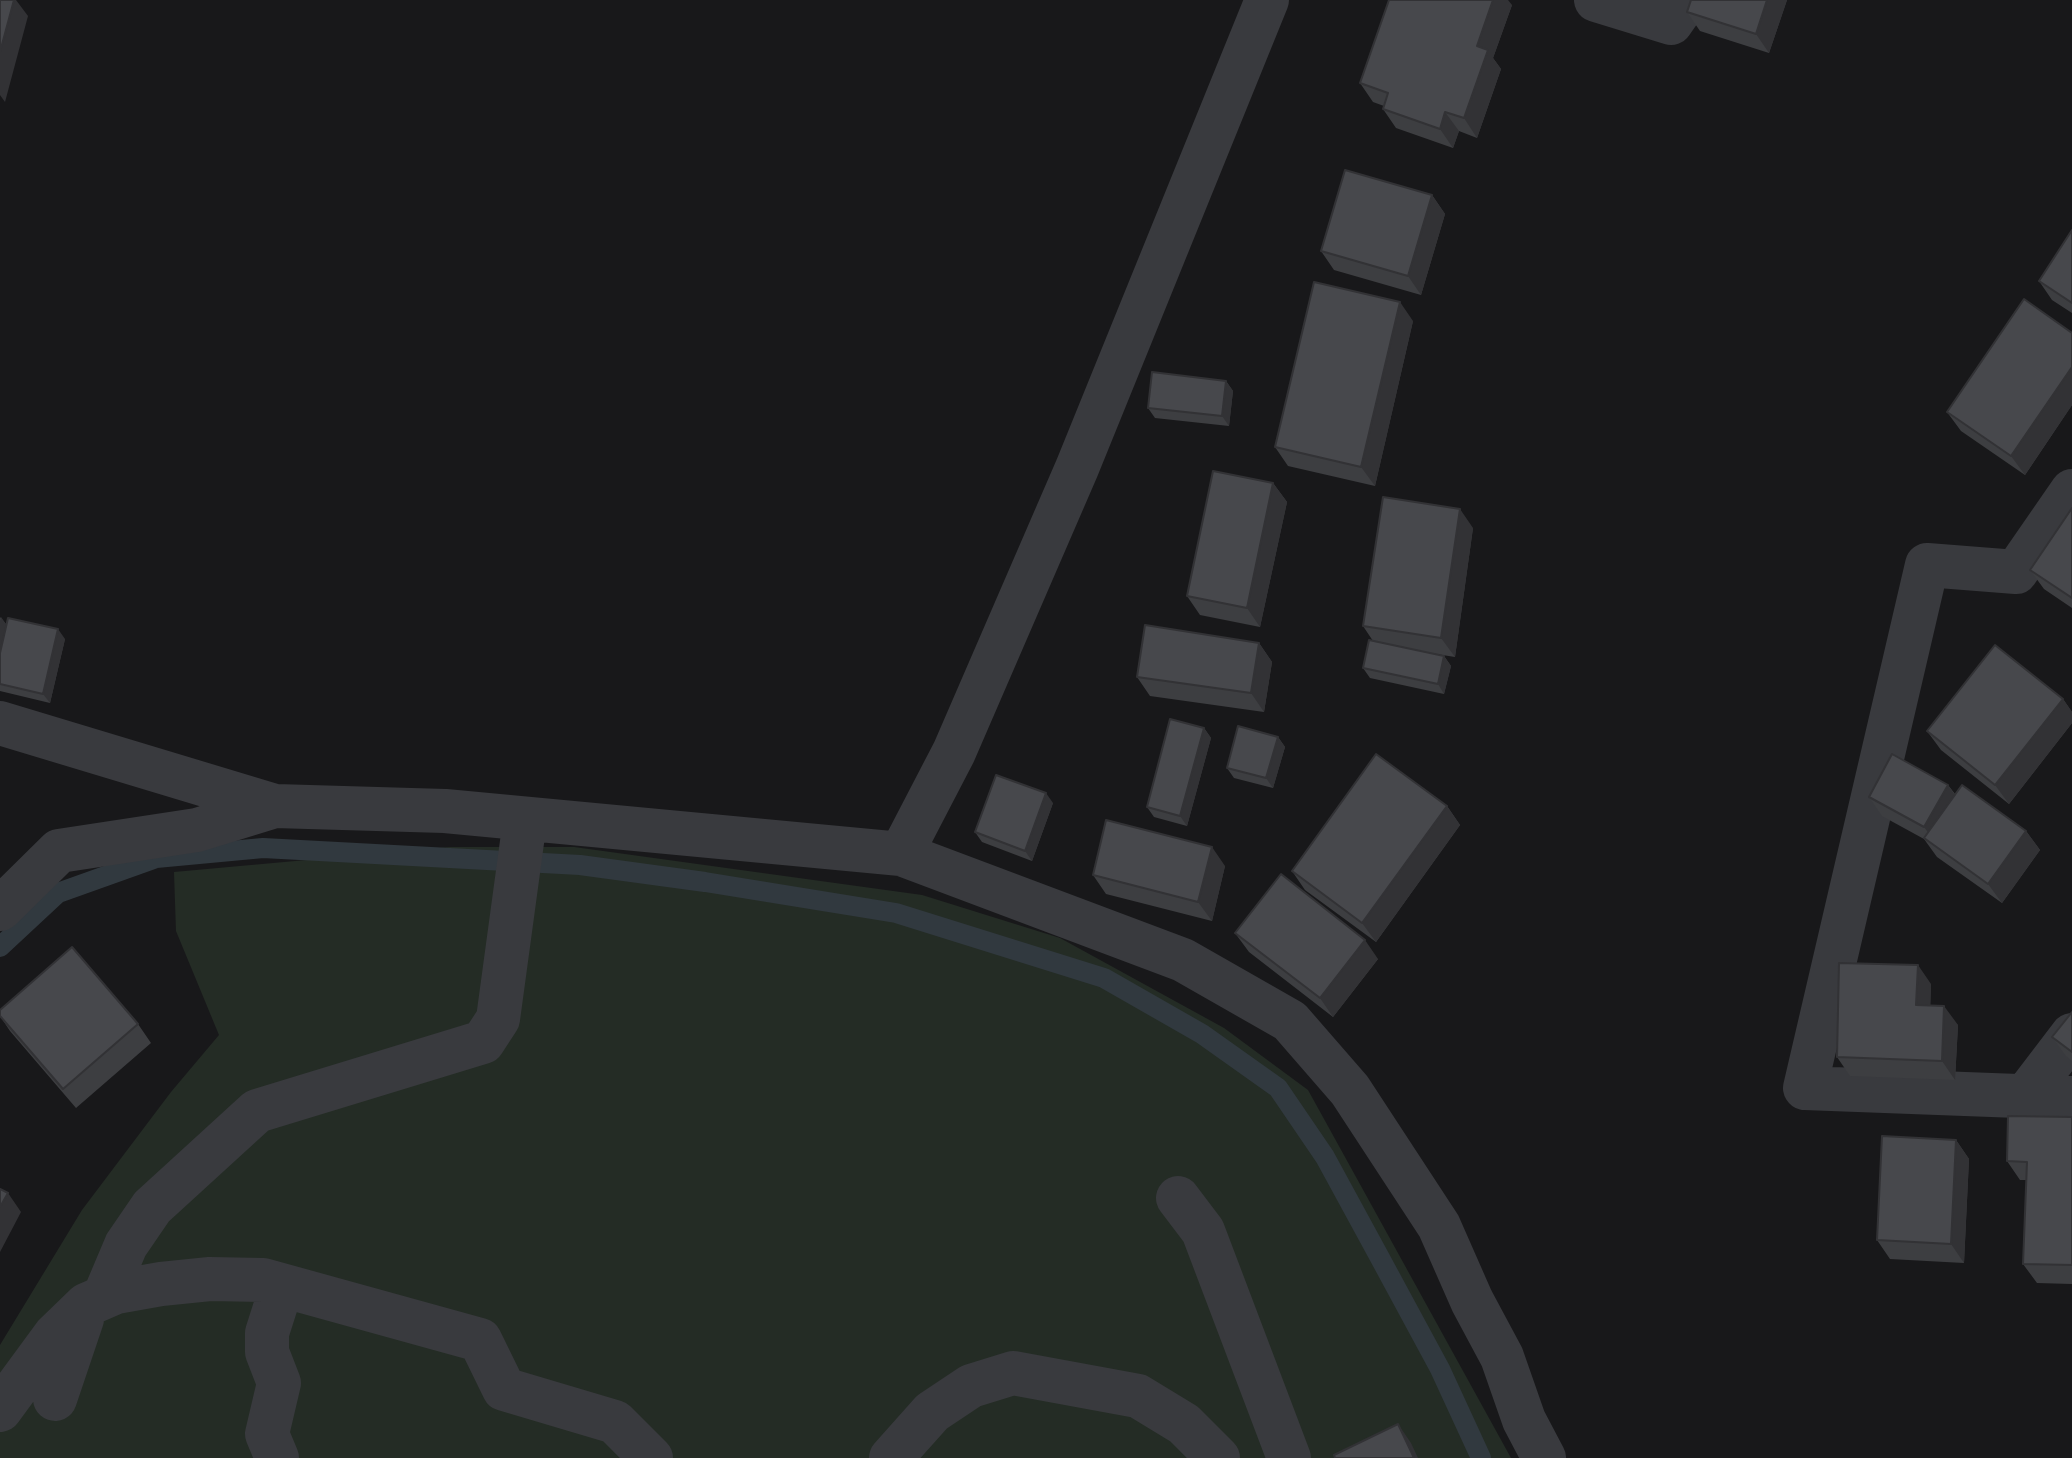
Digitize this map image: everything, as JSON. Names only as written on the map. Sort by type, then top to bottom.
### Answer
[{"type":"street","points":[[901,854],[954,752],[1077,468],[1267,0]]},
{"type":"street","points":[[1596,0],[1671,23],[1687,0]]},
{"type":"street","points":[[2072,491],[2016,572],[1927,565],[1805,1088],[2072,1098]]},
{"type":"street","points":[[0,723],[275,806],[445,811],[901,854],[1183,960],[1290,1021],[1350,1090],[1439,1226],[1472,1301],[1502,1357],[1524,1420],[1544,1458]]},
{"type":"street","points":[[0,909],[59,851],[197,830],[275,806]]},
{"type":"street","points":[[55,1399],[95,1301],[126,1245],[152,1207],[257,1111],[483,1042],[498,1019],[525,820]]},
{"type":"street","points":[[2027,1094],[2072,1035]]},
{"type":"street","points":[[1178,1198],[1203,1231],[1289,1458]]},
{"type":"street","points":[[0,1410],[55,1335],[95,1301],[161,1284],[210,1279],[263,1280],[480,1340],[504,1389],[615,1422],[651,1458]]},
{"type":"street","points":[[277,1458],[267,1434],[279,1383],[267,1352],[267,1333],[282,1286]]},
{"type":"street","points":[[891,1458],[932,1412],[971,1386],[1013,1373],[1138,1396],[1184,1424],[1218,1458]]},
{"type":"shaded area","points":[[450,847],[574,847],[922,895],[1060,938],[1224,1028],[1308,1090],[1511,1458],[0,1458],[0,1345],[82,1210],[171,1092],[219,1035],[176,931],[174,872]]},
{"type":"building","points":[[0,0],[14,0],[0,52]]},
{"type":"building","points":[[1389,0],[1493,0],[1477,46],[1488,50],[1464,118],[1445,112],[1440,129],[1383,109],[1388,93],[1360,83]]},
{"type":"building","points":[[1691,0],[1767,0],[1756,34],[1687,12]]},
{"type":"building","points":[[1345,170],[1432,195],[1408,276],[1321,251]]},
{"type":"building","points":[[2072,230],[2072,303],[2039,281]]},
{"type":"building","points":[[1314,282],[1400,302],[1361,467],[1275,447]]},
{"type":"building","points":[[2024,299],[2072,333],[2072,367],[2011,456],[1947,412]]},
{"type":"building","points":[[1152,372],[1226,381],[1222,416],[1148,408]]},
{"type":"building","points":[[1213,471],[1273,483],[1247,608],[1187,596]]},
{"type":"building","points":[[1383,497],[1460,509],[1441,638],[1363,626]]},
{"type":"building","points":[[2072,508],[2072,598],[2030,570]]},
{"type":"building","points":[[8,618],[58,629],[43,694],[0,684],[0,653]]},
{"type":"building","points":[[1145,625],[1259,643],[1251,693],[1137,677]]},
{"type":"building","points":[[1369,640],[1444,656],[1438,684],[1363,668]]},
{"type":"building","points":[[1995,645],[2063,699],[1995,785],[1927,731]]},
{"type":"building","points":[[1170,719],[1204,728],[1180,816],[1147,807]]},
{"type":"building","points":[[1238,726],[1278,737],[1266,778],[1227,768]]},
{"type":"building","points":[[1376,754],[1447,806],[1362,923],[1292,871]]},
{"type":"building","points":[[1892,754],[1948,785],[1924,827],[1869,797]]},
{"type":"building","points":[[996,775],[1046,793],[1025,851],[975,832]]},
{"type":"building","points":[[1962,785],[2026,831],[1988,884],[1924,838]]},
{"type":"building","points":[[1106,820],[1212,847],[1198,902],[1093,875]]},
{"type":"building","points":[[1281,874],[1365,940],[1320,998],[1235,933]]},
{"type":"building","points":[[72,947],[138,1024],[63,1089],[0,1016],[0,1010]]},
{"type":"building","points":[[1839,963],[1918,965],[1916,1005],[1944,1006],[1942,1061],[1837,1057]]},
{"type":"building","points":[[2072,1012],[2072,1052],[2052,1037]]},
{"type":"building","points":[[2008,1116],[2072,1117],[2072,1265],[2023,1264],[2027,1162],[2007,1161]]},
{"type":"building","points":[[1882,1136],[1956,1140],[1951,1244],[1877,1240]]},
{"type":"building","points":[[0,1189],[8,1193],[0,1207]]},
{"type":"building","points":[[1398,1424],[1414,1458],[1335,1458],[1334,1455]]},
{"type":"waterway","points":[[0,947],[58,893],[156,858],[263,848],[580,865],[705,882],[896,913],[1104,978],[1202,1034],[1278,1088],[1325,1157],[1440,1369],[1481,1458]]}]
